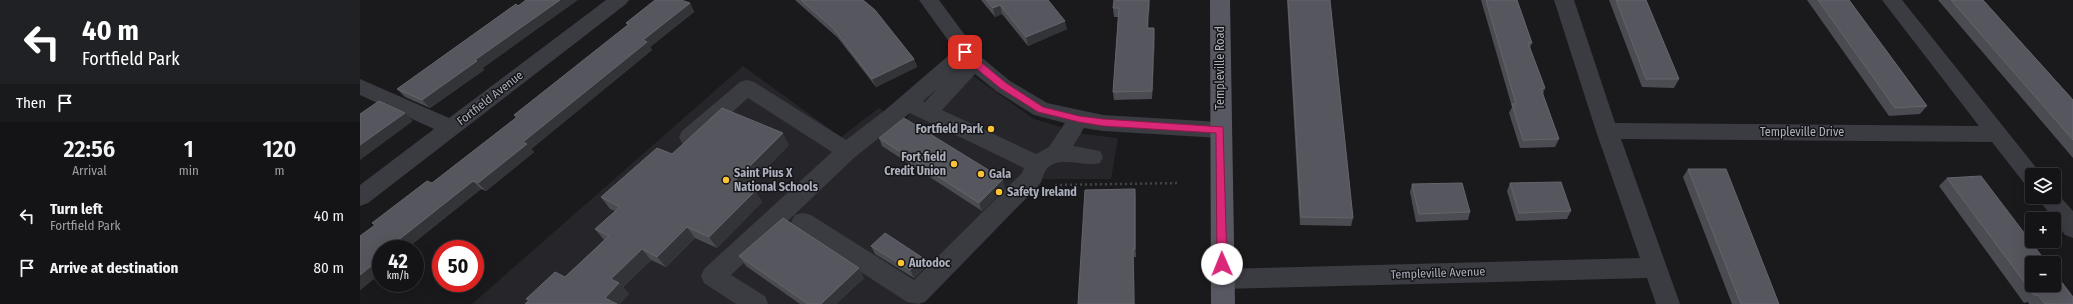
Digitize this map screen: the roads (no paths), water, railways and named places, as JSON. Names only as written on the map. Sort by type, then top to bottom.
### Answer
[{"type":"main road","name":"Templeville Road","points":[[1220,0],[1220,130],[1223,304]]},
{"type":"street","name":"Fortfield Avenue","points":[[360,197],[619,0]]},
{"type":"street","points":[[929,0],[969,57],[1003,86],[1041,110],[1079,119],[1154,127],[1220,130]]},
{"type":"street","points":[[1564,0],[1607,131],[1629,190],[1654,268],[1668,304]]},
{"type":"street","points":[[1892,0],[2025,169]]},
{"type":"street","points":[[756,304],[713,276],[847,151],[969,57]]},
{"type":"street","points":[[927,113],[969,57]]},
{"type":"street","points":[[360,86],[451,128]]},
{"type":"street","points":[[690,137],[747,87],[847,151]]},
{"type":"street","points":[[908,103],[1037,164]]},
{"type":"street","points":[[802,222],[916,294],[1032,178],[1037,164],[1057,153],[1079,119]]},
{"type":"street","name":"Templeville Drive","points":[[1607,131],[1996,134]]},
{"type":"street","points":[[1057,153],[1092,157]]},
{"type":"street","points":[[2054,204],[2073,228]]},
{"type":"street","name":"Templeville Avenue","points":[[1222,279],[1654,268]]},
{"type":"place","name":"Fortfield Park","points":[[991,129]]},
{"type":"place","name":"Fort field Credit Union","points":[[954,164]]},
{"type":"place","name":"Gala","points":[[981,174]]},
{"type":"place","name":"Saint Pius X National Schools","points":[[726,180]]},
{"type":"place","name":"Safety Ireland","points":[[999,192]]},
{"type":"place","name":"Autodoc","points":[[901,263]]}]
